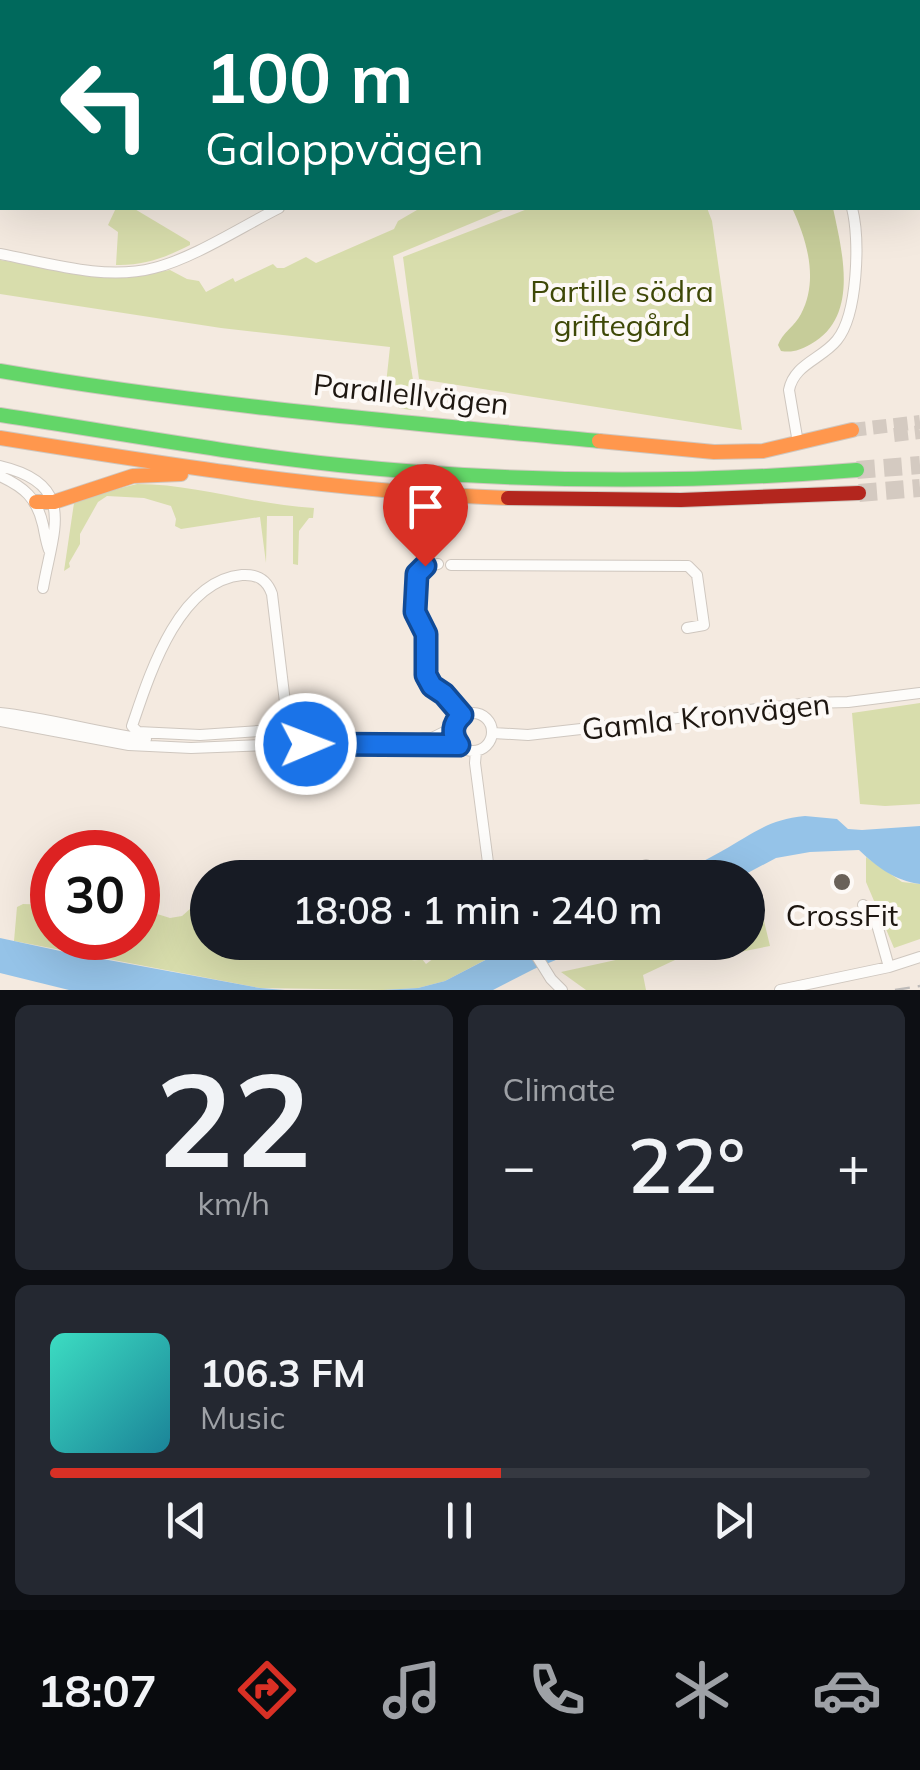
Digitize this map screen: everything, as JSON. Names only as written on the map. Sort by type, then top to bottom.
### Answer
[{"type":"main road","name":"Parallellvägen","points":[[0,371],[106,390],[714,452],[763,451],[853,435]]},
{"type":"main road","points":[[0,415],[268,456],[445,473],[667,480],[857,470]]},
{"type":"main road","points":[[0,438],[228,473],[383,490],[613,500],[860,493]]},
{"type":"main road","points":[[36,502],[54,502],[133,476],[228,473]]},
{"type":"street","points":[[0,254],[92,270],[140,271],[179,259],[275,210]]},
{"type":"street","points":[[798,444],[790,382],[836,342],[845,326],[856,273],[857,234],[852,210]]},
{"type":"street","points":[[0,466],[35,478],[54,502],[54,540],[43,588]]},
{"type":"street","points":[[0,476],[19,484],[36,502],[49,550]]},
{"type":"street","points":[[438,564],[425,566],[417,574],[415,612],[426,634],[428,680],[462,715]]},
{"type":"street","points":[[451,564],[682,564],[697,575],[704,625],[686,628]]},
{"type":"street","points":[[0,713],[102,734],[193,742],[289,737],[459,745],[476,751],[486,746],[492,733],[490,722],[481,714],[468,712],[454,726],[432,738],[289,737],[138,732],[132,726],[161,648],[188,608],[220,582],[242,575],[264,580],[272,594],[289,737]]},
{"type":"street","name":"Gamla Kronvägen","points":[[492,733],[528,735],[920,693]]},
{"type":"street","points":[[0,720],[129,745],[191,748],[289,737]]},
{"type":"street","points":[[454,726],[459,745]]},
{"type":"street","points":[[476,751],[474,763],[487,860]]},
{"type":"street","points":[[863,906],[874,914],[888,967]]},
{"type":"street","points":[[780,990],[920,957]]},
{"type":"street","points":[[539,960],[562,990]]},
{"type":"green space","points":[[115,210],[136,210],[190,245],[154,260],[116,265],[118,232],[108,225]]},
{"type":"green space","points":[[417,210],[503,210],[393,256],[414,386],[415,406],[411,410],[398,408],[399,399],[407,399],[408,386],[386,384],[390,347],[221,328],[0,294],[0,260],[122,278],[170,270],[199,281],[206,292],[273,264],[284,268],[306,257],[316,263],[394,229],[398,221]]},
{"type":"green space","name":"Partille södra griftegård","points":[[525,210],[708,210],[742,430],[419,379],[403,257]]},
{"type":"green space","points":[[793,210],[833,210],[843,263],[842,300],[826,332],[803,348],[785,352],[778,345],[801,314],[809,288],[809,260]]},
{"type":"green space","points":[[137,484],[314,508],[313,518],[299,531],[298,565],[293,564],[293,516],[267,516],[266,563],[260,517],[181,529],[175,526],[171,506],[144,498],[107,496],[98,502],[80,534],[70,567],[64,571],[74,503]]},
{"type":"green space","points":[[920,703],[920,804],[860,804],[852,713]]},
{"type":"green space","points":[[866,857],[902,882],[920,884],[920,939],[894,948],[866,882]]},
{"type":"green space","points":[[30,904],[30,944],[14,941],[17,907]]},
{"type":"green space","points":[[190,909],[190,960],[423,960],[426,964],[431,960],[485,960],[445,981],[418,988],[383,990],[260,988],[113,960],[160,960],[160,915],[182,916]]},
{"type":"green space","points":[[616,960],[675,960],[643,975],[646,990],[586,990],[561,972]]},
{"type":"water","points":[[805,816],[837,819],[848,829],[862,830],[920,826],[920,884],[887,872],[859,850],[810,852],[765,864],[765,860],[704,860],[781,821]]},
{"type":"water","points":[[0,938],[30,944],[30,960],[108,960],[285,990],[69,990],[0,973]]},
{"type":"water","points":[[485,960],[556,960],[493,990],[383,990],[418,988],[445,981]]},
{"type":"tunnel","points":[[852,430],[920,422]]},
{"type":"tunnel","points":[[894,435],[920,432]]},
{"type":"tunnel","points":[[857,470],[920,465]]},
{"type":"tunnel","points":[[859,493],[920,488]]},
{"type":"railway","points":[[895,990],[920,986]]},
{"type":"traffic: fast","points":[[0,371],[224,403],[599,441]]},
{"type":"traffic: fast","points":[[0,415],[297,460],[404,471],[663,479],[857,470]]},
{"type":"traffic: slow","points":[[599,441],[714,452],[763,451],[852,430]]},
{"type":"traffic: slow","points":[[0,438],[316,483],[508,498]]},
{"type":"traffic: slow","points":[[36,502],[54,502],[133,476],[181,474]]},
{"type":"traffic: jam","points":[[508,498],[681,500],[859,493]]},
{"type":"place","name":"CrossFit","points":[[842,882]]},
{"type":"route","points":[[306,744],[459,745],[454,726],[462,715],[426,675],[426,634],[415,610],[417,574],[425,566]]}]
